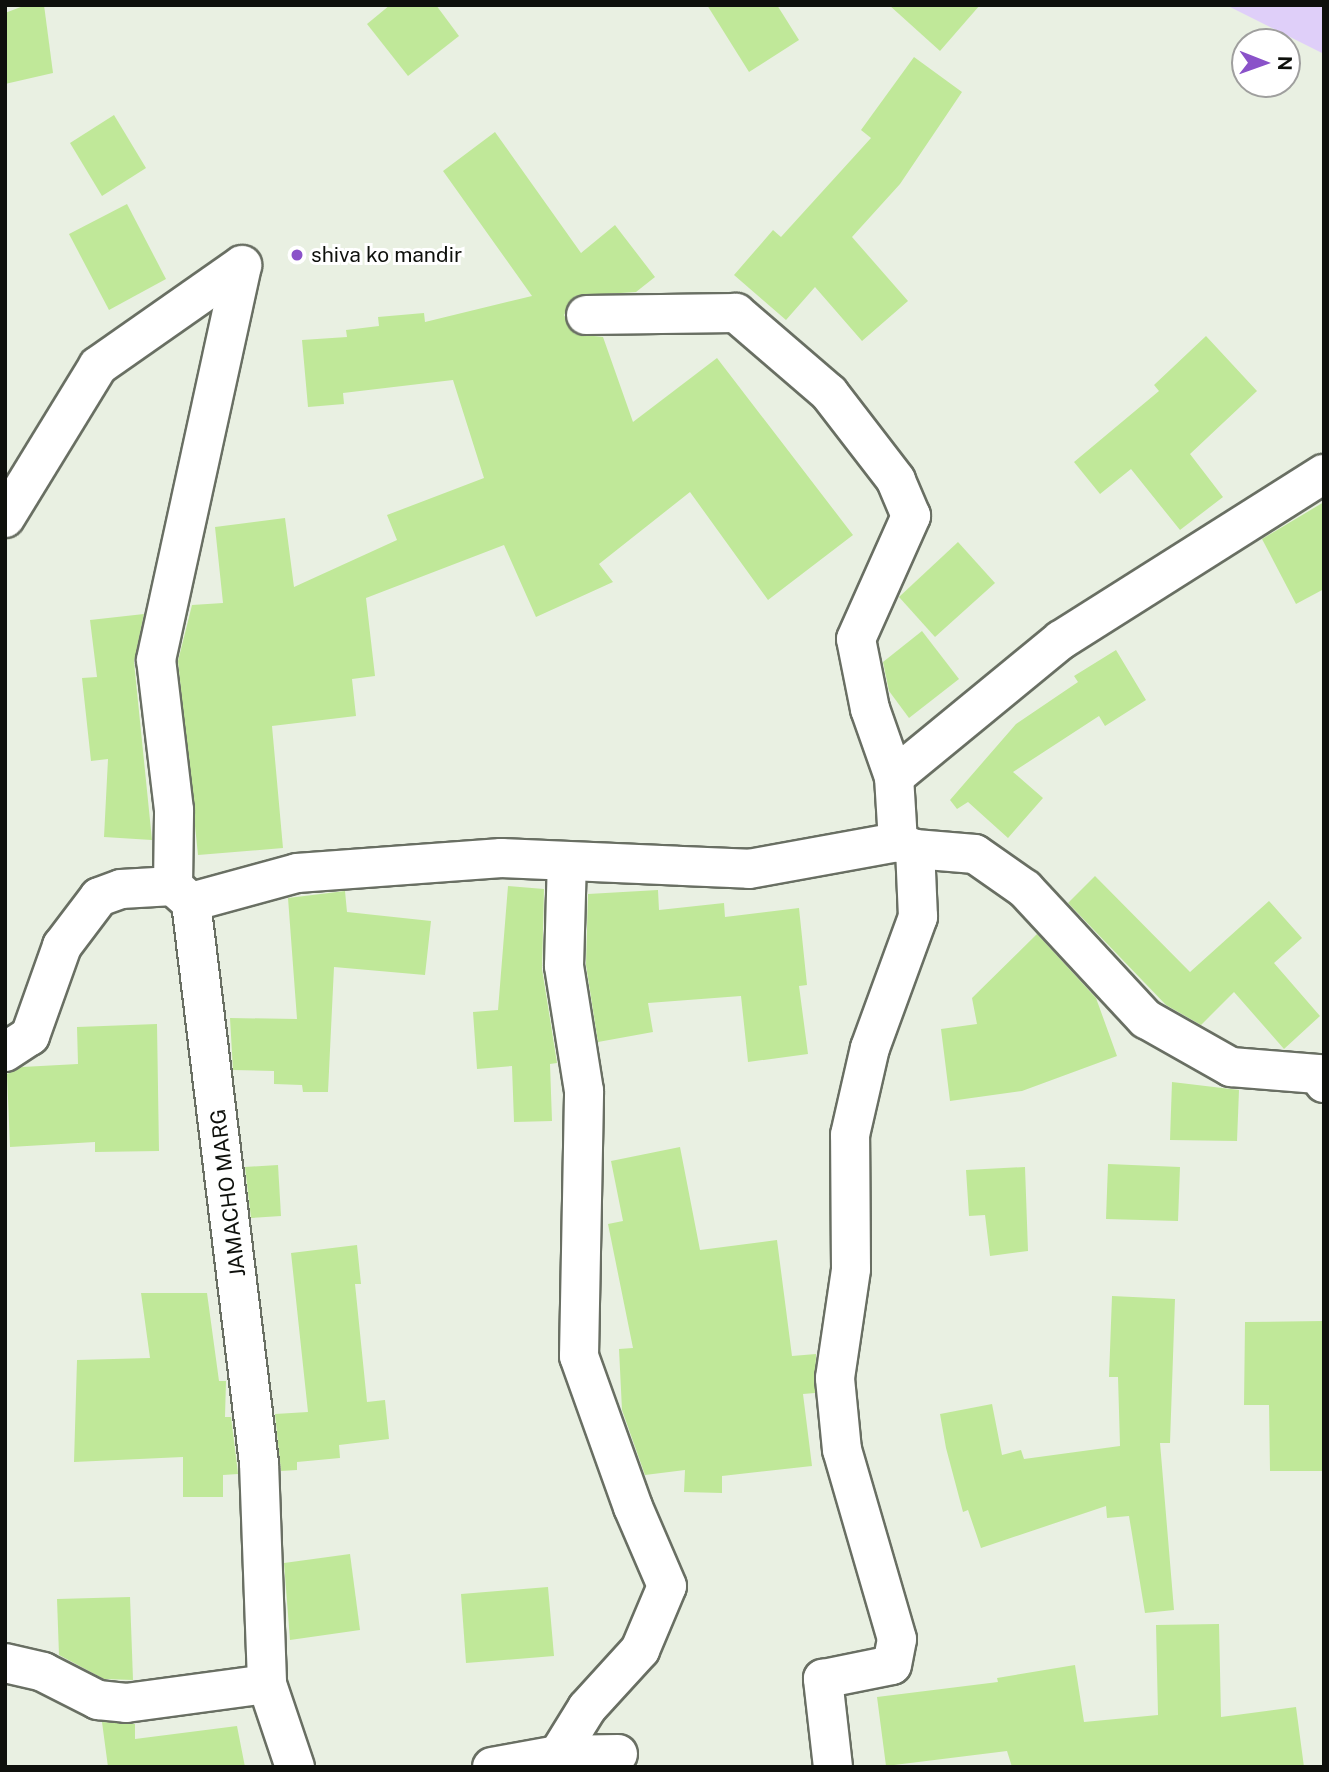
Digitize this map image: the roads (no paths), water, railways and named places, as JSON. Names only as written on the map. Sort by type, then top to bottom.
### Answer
[{"type":"street","name":"JAMACHO MARG","points":[[5,518],[98,366],[242,265],[156,660],[182,894],[259,1464],[267,1684],[295,1767]]},
{"type":"street","points":[[586,315],[736,313],[829,393],[896,480],[911,516],[856,639],[870,709],[894,777],[919,917],[870,1048],[850,1135],[851,1269],[835,1378],[842,1450],[897,1639],[892,1665],[823,1679],[833,1767]]},
{"type":"street","points":[[894,777],[1061,640],[1324,474]]},
{"type":"street","points":[[5,1052],[30,1036],[62,946],[99,897],[121,889],[182,894],[297,873],[501,858],[748,869],[906,845],[975,854],[1024,889],[1146,1019],[1231,1067],[1322,1068]]},
{"type":"street","points":[[558,1755],[587,1708],[640,1650],[667,1586],[633,1507],[579,1356],[584,1091],[564,966],[567,861]]},
{"type":"street","points":[[5,1663],[43,1672],[98,1700],[126,1703],[267,1684]]},
{"type":"street","points":[[492,1767],[558,1755],[618,1754]]},
{"type":"place","name":"shiva ko mandir","points":[[297,255]]}]
